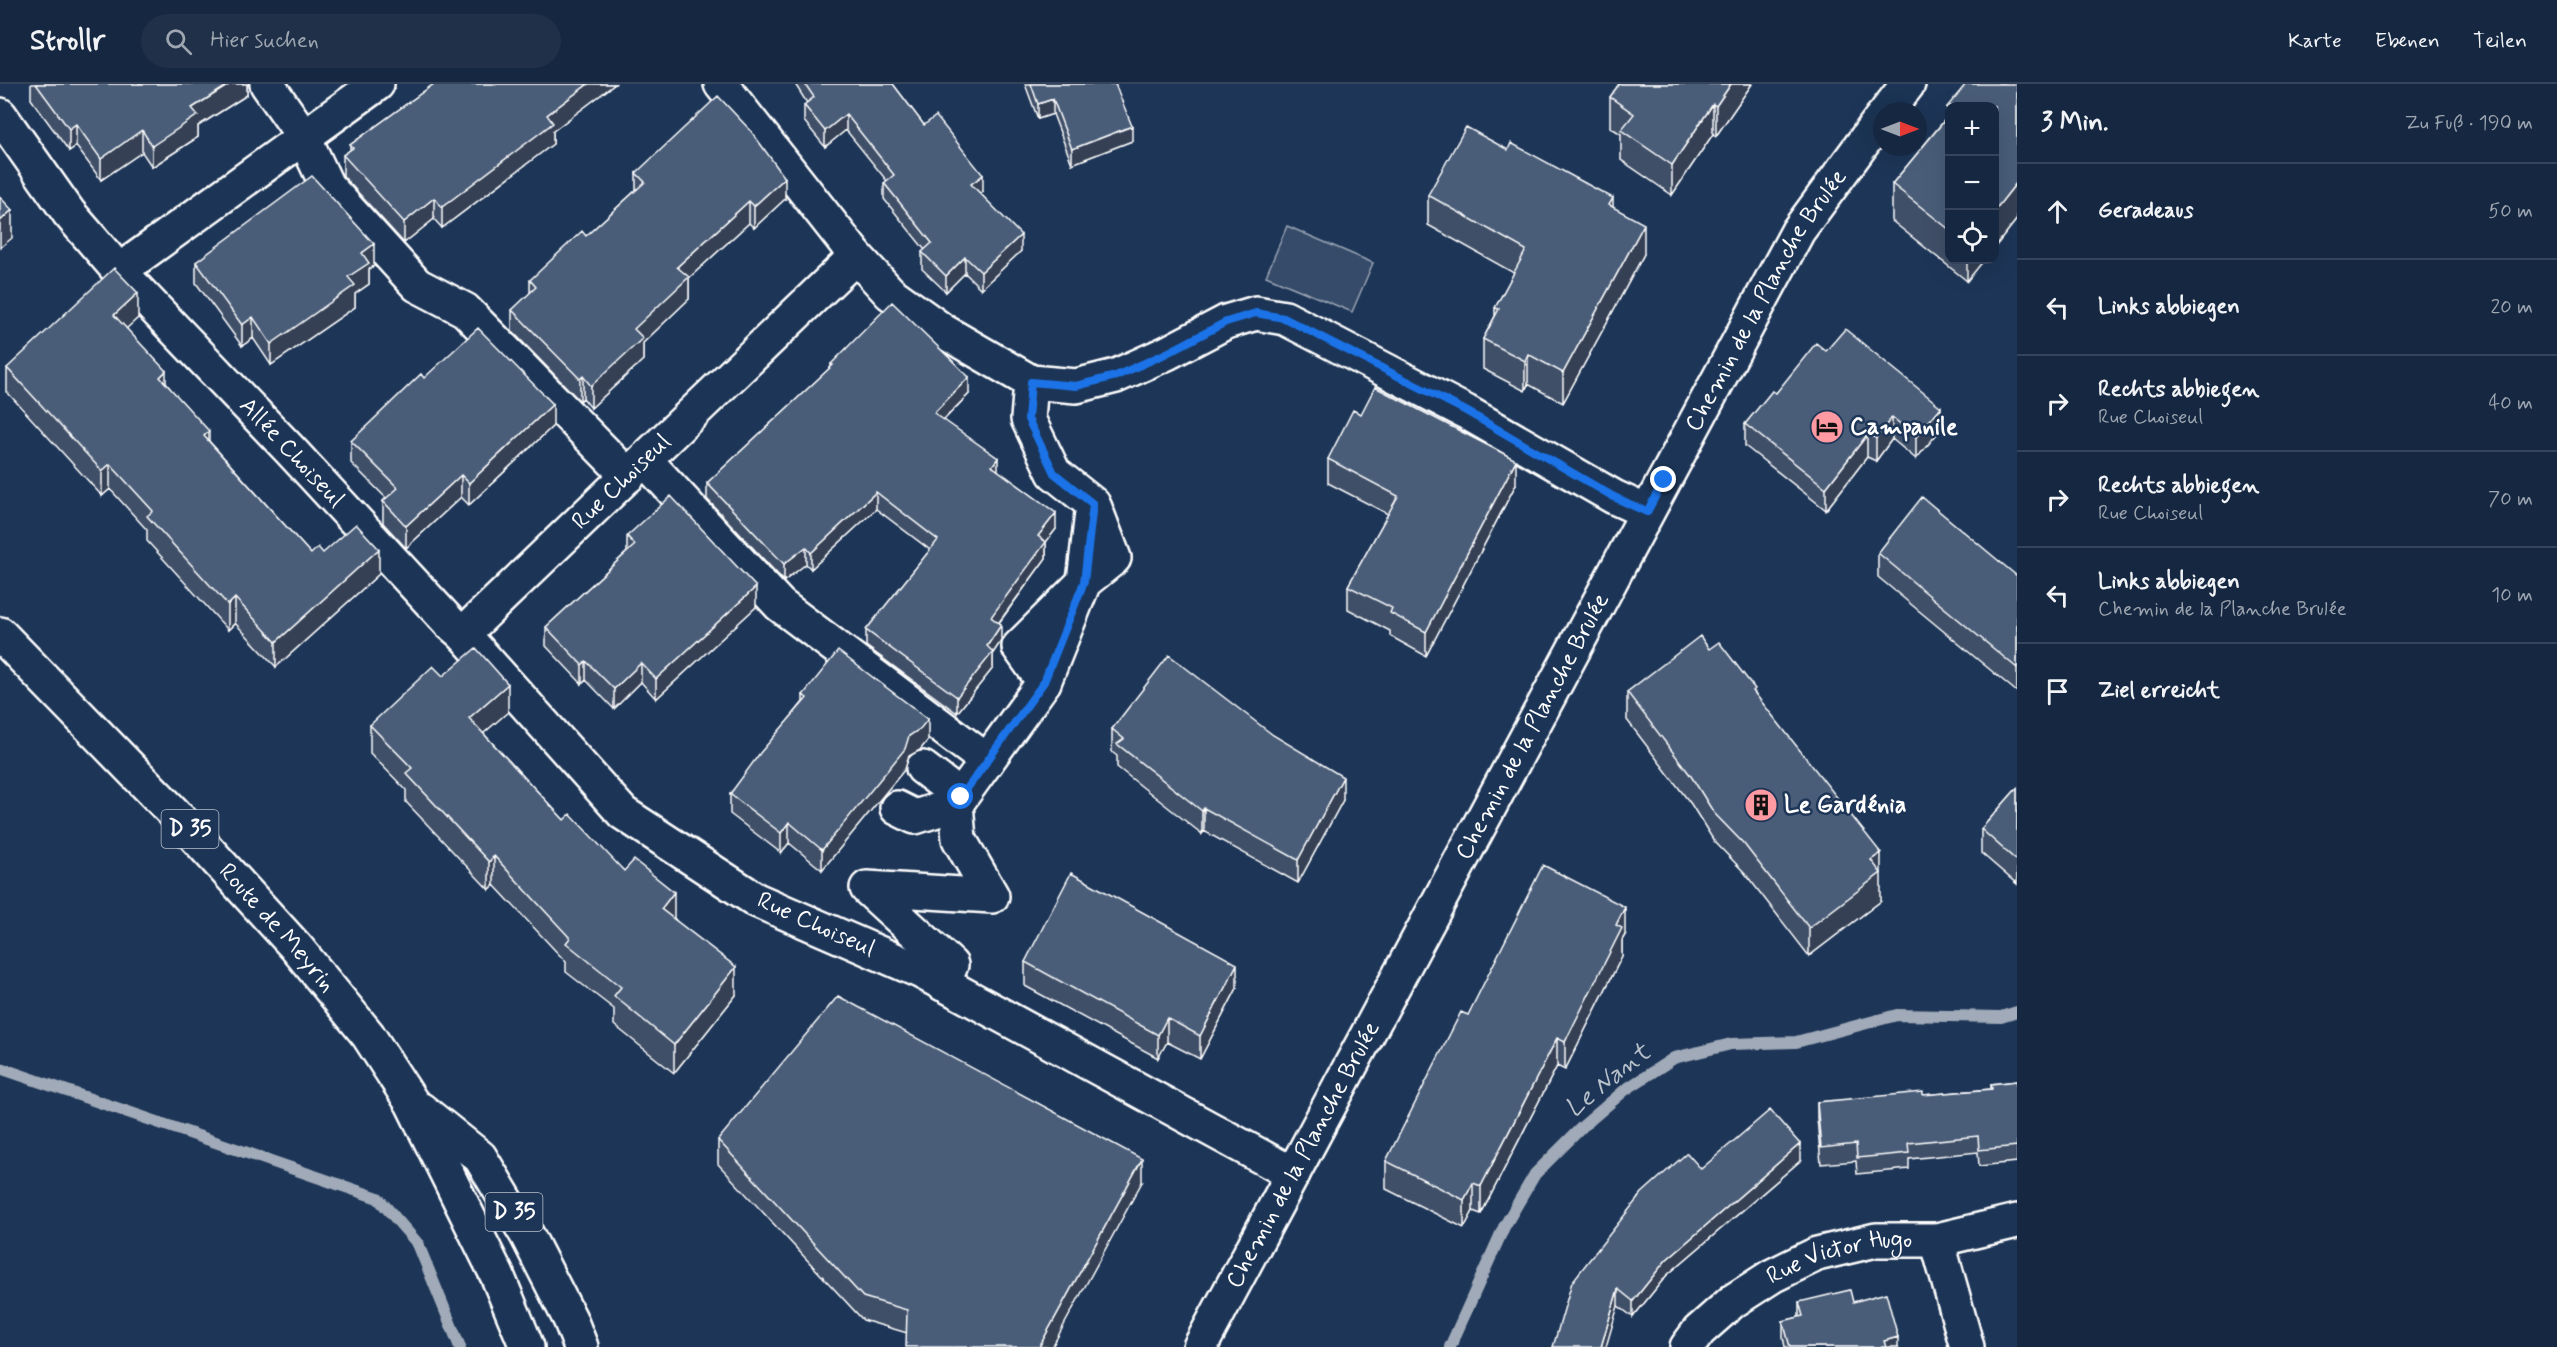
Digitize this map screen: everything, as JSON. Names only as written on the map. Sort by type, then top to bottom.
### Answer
[{"type":"street","points":[[267,84],[304,137],[327,186],[417,285],[465,310],[780,604],[987,761]]},
{"type":"street","points":[[119,271],[377,84]]},
{"type":"street","points":[[721,84],[856,256],[890,293],[943,331],[1031,382],[1076,386],[1116,376],[1167,353],[1226,322],[1256,313],[1284,318],[1466,411],[1614,497],[1647,512]]},
{"type":"street","points":[[1894,102],[1908,84]]},
{"type":"street","name":"Allée Choiseul","points":[[0,115],[69,213],[119,271],[450,623],[463,634]]},
{"type":"street","name":"Chemin de la Planche Brulée","points":[[1200,1347],[1798,231],[1873,129]]},
{"type":"street","name":"Rue Choiseul","points":[[856,256],[463,634],[623,813],[756,900],[920,971],[1293,1174]]},
{"type":"street","points":[[943,984],[951,965],[867,888],[992,896],[959,839],[958,801],[1044,682],[1084,582],[1114,558],[1093,504],[1085,471],[1028,419],[1031,382]]},
{"type":"street","points":[[1067,553],[1084,582]]},
{"type":"street","name":"Route de Meyrin","points":[[0,634],[174,813],[296,947],[368,1035],[412,1103],[497,1275],[526,1347]]},
{"type":"street","points":[[923,768],[958,801]]},
{"type":"street","points":[[958,801],[906,813],[959,839]]},
{"type":"street","name":"Route de Meyrin","points":[[412,1103],[480,1157],[527,1235],[570,1319],[581,1347]]},
{"type":"street","name":"Rue Victor Hugo","points":[[1687,1347],[1699,1331],[1733,1301],[1772,1276],[1817,1254],[1876,1239],[1938,1240],[2017,1221]]},
{"type":"street","points":[[1938,1240],[1967,1347]]},
{"type":"shaded area","points":[[1287,226],[1373,263],[1352,312],[1266,276]]},
{"type":"building","points":[[36,84],[230,84],[192,108],[198,115],[152,146],[142,130],[101,159],[76,124],[69,129]]},
{"type":"building","points":[[434,84],[588,84],[547,115],[553,123],[442,207],[434,198],[404,222],[343,155],[353,148],[350,145]]},
{"type":"building","points":[[805,84],[893,84],[924,125],[936,116],[983,175],[971,184],[1021,235],[981,272],[965,257],[946,276],[922,252],[932,243],[884,183],[894,175],[846,114],[825,131],[804,105],[814,97]]},
{"type":"building","points":[[1031,84],[1115,84],[1132,126],[1072,149],[1053,99],[1038,104]]},
{"type":"building","points":[[1619,84],[1731,84],[1716,106],[1713,104],[1672,165],[1621,130],[1634,114],[1610,97]]},
{"type":"building","points":[[1966,84],[2017,84],[2017,182],[1999,205],[1999,102],[1951,102]]},
{"type":"building","points":[[718,96],[751,131],[785,178],[754,206],[749,201],[677,267],[689,277],[634,329],[643,338],[591,386],[583,376],[580,379],[512,310],[536,287],[530,280],[582,231],[586,236],[645,182],[636,173]]},
{"type":"building","points":[[1945,120],[1945,226],[1892,184],[1915,156],[1927,156],[1927,142]]},
{"type":"building","points":[[1466,127],[1508,150],[1511,143],[1613,198],[1609,205],[1644,224],[1563,373],[1528,354],[1525,361],[1483,339],[1499,309],[1495,308],[1526,250],[1428,195]]},
{"type":"building","points":[[312,176],[374,244],[362,253],[369,263],[348,277],[355,285],[271,344],[253,317],[242,325],[196,262]]},
{"type":"building","points":[[0,197],[12,210],[0,221]]},
{"type":"building","points":[[114,268],[138,293],[114,315],[166,371],[160,377],[209,431],[204,436],[311,554],[318,547],[323,553],[356,524],[379,549],[276,642],[235,598],[228,605],[147,516],[153,511],[110,464],[102,471],[7,368]]},
{"type":"building","points":[[892,302],[969,377],[934,413],[998,458],[992,466],[1056,513],[1038,536],[1046,542],[991,617],[1001,625],[987,646],[993,652],[957,697],[866,630],[938,540],[876,492],[811,553],[806,547],[784,564],[707,483],[833,365],[831,364]]},
{"type":"building","points":[[478,328],[553,404],[469,483],[461,475],[406,526],[383,501],[398,488],[351,441],[421,374],[424,378]]},
{"type":"building","name":"Campanile","points":[[1845,329],[1941,407],[1916,437],[1892,417],[1876,438],[1867,435],[1826,488],[1745,424],[1772,391],[1776,393],[1816,343],[1826,351]]},
{"type":"building","points":[[1375,387],[1516,460],[1426,632],[1390,613],[1392,608],[1348,586],[1398,496],[1328,459],[1353,410],[1361,414]]},
{"type":"building","points":[[671,496],[756,587],[656,679],[641,663],[614,689],[586,661],[582,665],[546,627],[635,545],[627,536]]},
{"type":"building","points":[[1922,497],[2017,576],[2017,668],[1878,553]]},
{"type":"building","name":"Le Gardénia","points":[[1700,636],[1709,649],[1719,642],[1755,689],[1753,691],[1881,853],[1871,860],[1881,873],[1809,928],[1744,844],[1714,813],[1691,776],[1627,692]]},
{"type":"building","points":[[476,648],[508,684],[469,718],[564,820],[570,814],[624,871],[634,860],[674,892],[661,909],[736,967],[674,1045],[614,996],[621,987],[566,943],[570,938],[494,856],[489,862],[406,773],[412,768],[370,725],[433,666],[443,676]]},
{"type":"building","points":[[838,651],[928,719],[920,729],[909,736],[905,749],[822,850],[789,822],[781,833],[730,794],[760,753],[807,698],[803,695]]},
{"type":"building","points":[[1169,655],[1273,735],[1343,777],[1298,860],[1204,808],[1202,811],[1117,744],[1124,739],[1112,729]]},
{"type":"building","points":[[2017,788],[2017,861],[1981,829]]},
{"type":"building","points":[[1543,865],[1625,907],[1616,925],[1622,928],[1565,1042],[1557,1038],[1481,1186],[1473,1183],[1464,1200],[1386,1161],[1461,1012],[1468,1015]]},
{"type":"building","points":[[1071,873],[1237,964],[1200,1036],[1167,1018],[1158,1035],[1025,962]]},
{"type":"building","points":[[838,996],[1142,1159],[1039,1347],[906,1347],[907,1310],[863,1297],[718,1140]]},
{"type":"building","points":[[2017,1081],[2017,1146],[1979,1150],[1978,1136],[1908,1143],[1909,1153],[1857,1158],[1856,1144],[1821,1148],[1817,1102],[1923,1092],[1923,1095],[1992,1089],[1991,1084]]},
{"type":"building","points":[[1770,1110],[1800,1144],[1666,1260],[1633,1301],[1618,1289],[1601,1347],[1553,1347],[1572,1282],[1642,1193],[1687,1153],[1701,1169]]},
{"type":"building","points":[[1850,1290],[1853,1302],[1886,1293],[1898,1337],[1884,1341],[1886,1347],[1790,1347],[1783,1321],[1803,1316],[1799,1302]]},
{"type":"waterway","name":"Le Nant","points":[[1450,1347],[1504,1227],[1535,1174],[1582,1127],[1625,1090],[1674,1058],[1731,1044],[1796,1042],[1897,1015],[2001,1017],[2017,1012]]},
{"type":"waterway","points":[[0,1068],[378,1198],[418,1244],[460,1347]]},
{"type":"place","name":"Campanile","points":[[1827,427]]},
{"type":"place","name":"Le Gardénia","points":[[1761,805]]},
{"type":"route","points":[[961,797],[1044,682],[1084,582],[1093,504],[1054,473],[1028,419],[1031,382],[1076,386],[1116,376],[1167,353],[1226,322],[1256,313],[1284,318],[1327,338],[1466,411],[1614,497],[1647,512],[1664,480]]}]
